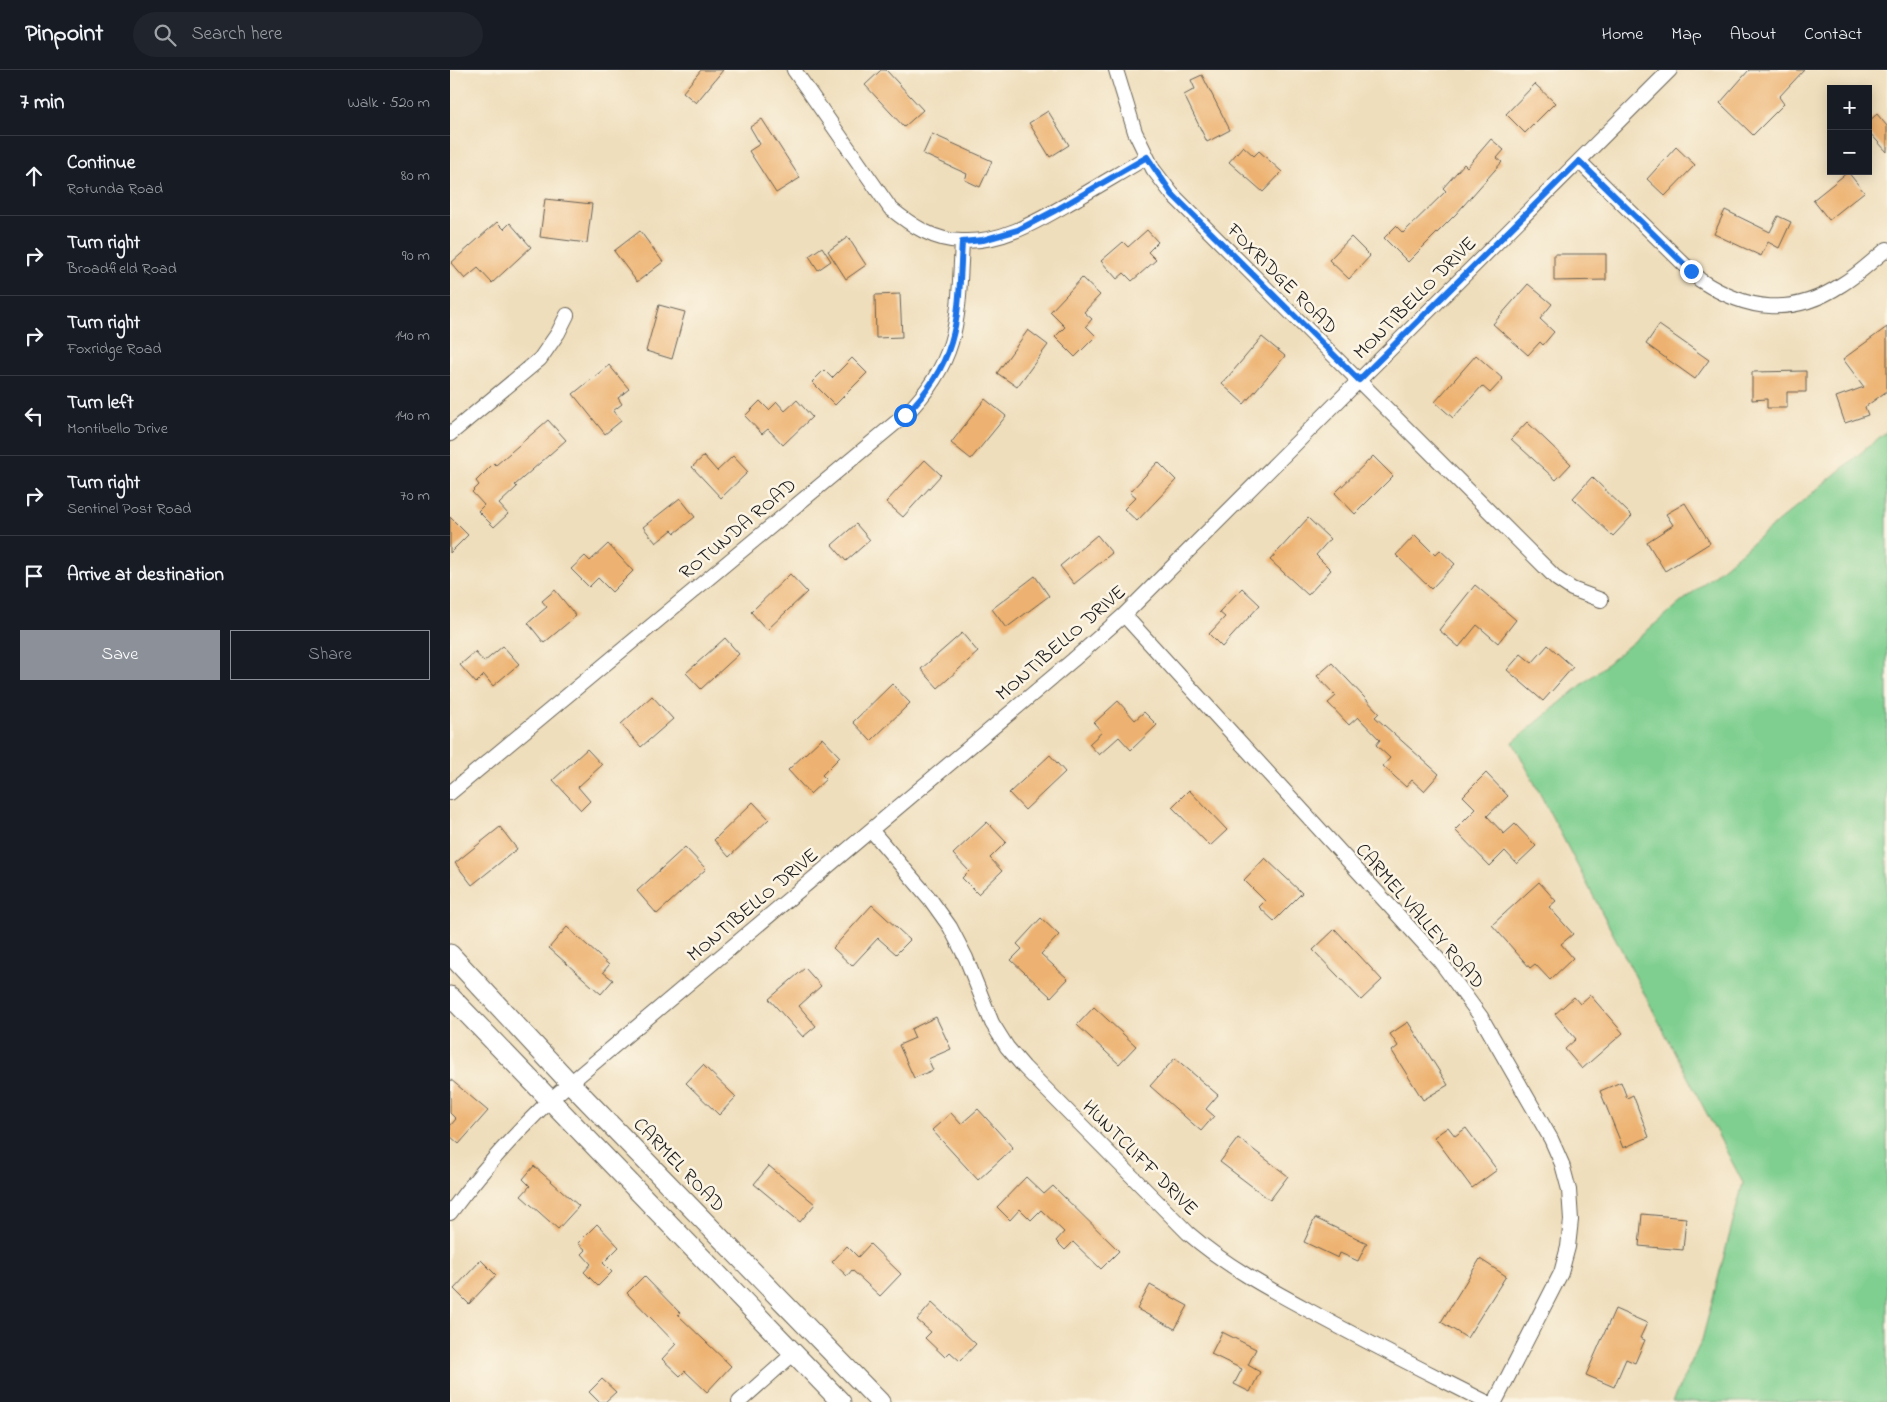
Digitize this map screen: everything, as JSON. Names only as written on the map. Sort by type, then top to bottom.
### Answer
[{"type":"main road","name":"CARMEL ROAD","points":[[450,954],[570,1083],[880,1402]]},
{"type":"main road","points":[[450,996],[841,1402]]},
{"type":"street","points":[[794,70],[890,208],[903,219],[932,235],[962,242],[983,240],[1018,230],[1147,157]]},
{"type":"street","name":"FOXRIDGE ROAD","points":[[1116,70],[1134,132],[1147,157],[1172,194],[1556,579],[1572,589],[1601,600]]},
{"type":"street","name":"MONTIBELLO DRIVE","points":[[450,1213],[471,1185],[520,1130],[550,1100],[1124,615],[1670,70]]},
{"type":"street","points":[[1579,161],[1700,280],[1720,293],[1754,305],[1791,306],[1816,299],[1843,284],[1887,249]]},
{"type":"street","name":"ROTUNDA ROAD","points":[[450,793],[905,415],[922,398],[943,365],[956,328],[962,242]]},
{"type":"street","points":[[450,434],[540,359],[558,334],[567,315]]},
{"type":"street","name":"CARMEL VALLEY ROAD","points":[[1124,615],[1439,960],[1481,1017],[1551,1139],[1562,1164],[1569,1190],[1571,1220],[1568,1246],[1555,1286],[1495,1402]]},
{"type":"street","name":"HUNTCLIFF DRIVE","points":[[871,830],[930,899],[950,928],[966,958],[992,1023],[1007,1047],[1024,1067],[1188,1233],[1247,1277],[1486,1402]]},
{"type":"street","points":[[739,1402],[793,1354]]},
{"type":"green space","points":[[1887,431],[1887,1402],[1672,1402],[1702,1340],[1743,1183],[1513,742]]},
{"type":"building","points":[[701,70],[723,70],[696,103],[683,92]]},
{"type":"building","points":[[881,70],[886,70],[923,110],[904,127],[865,85]]},
{"type":"building","points":[[1749,70],[1804,70],[1779,97],[1784,104],[1753,135],[1720,103]]},
{"type":"building","points":[[1202,75],[1230,130],[1207,142],[1184,95],[1195,89],[1191,80]]},
{"type":"building","points":[[1535,84],[1555,103],[1525,133],[1506,114]]},
{"type":"building","points":[[1048,111],[1069,145],[1050,157],[1029,123]]},
{"type":"building","points":[[1877,114],[1887,126],[1887,152],[1872,135],[1872,118]]},
{"type":"building","points":[[762,119],[800,178],[776,193],[749,151],[760,144],[750,127]]},
{"type":"building","points":[[932,134],[992,161],[980,187],[965,180],[967,174],[923,154]]},
{"type":"building","points":[[1491,139],[1504,150],[1497,158],[1502,162],[1456,214],[1408,262],[1384,238],[1396,226],[1403,233],[1446,191],[1443,188],[1464,164],[1467,167]]},
{"type":"building","points":[[1243,146],[1254,156],[1259,151],[1282,172],[1263,192],[1229,162]]},
{"type":"building","points":[[1676,147],[1695,165],[1665,196],[1647,179]]},
{"type":"building","points":[[1844,175],[1850,175],[1864,192],[1829,220],[1813,200]]},
{"type":"building","points":[[545,199],[592,204],[587,243],[540,237]]},
{"type":"building","points":[[1725,210],[1770,232],[1778,216],[1791,222],[1779,248],[1768,242],[1761,256],[1714,234]]},
{"type":"building","points":[[497,222],[504,229],[510,223],[531,247],[492,283],[478,268],[465,279],[451,263]]},
{"type":"building","points":[[1147,230],[1158,242],[1148,252],[1156,260],[1132,281],[1124,273],[1117,279],[1101,261],[1123,242],[1128,247]]},
{"type":"building","points":[[640,231],[663,262],[637,282],[614,251]]},
{"type":"building","points":[[848,237],[866,265],[846,279],[828,251]]},
{"type":"building","points":[[1351,237],[1370,256],[1349,279],[1329,260]]},
{"type":"building","points":[[822,247],[831,261],[818,270],[809,256]]},
{"type":"building","points":[[1554,254],[1606,254],[1606,280],[1554,281]]},
{"type":"building","points":[[1082,278],[1100,295],[1084,312],[1092,319],[1086,326],[1096,336],[1075,357],[1055,337],[1065,327],[1050,312]]},
{"type":"building","points":[[1528,284],[1552,304],[1540,319],[1554,332],[1543,345],[1540,342],[1528,355],[1493,324]]},
{"type":"building","points":[[900,294],[902,337],[876,338],[875,295]]},
{"type":"building","points":[[659,305],[685,312],[672,359],[646,351]]},
{"type":"building","points":[[1659,325],[1709,360],[1695,379],[1646,344]]},
{"type":"building","points":[[1887,327],[1887,391],[1865,407],[1868,415],[1845,423],[1836,397],[1864,387],[1843,359]]},
{"type":"building","points":[[1028,330],[1048,345],[1017,387],[997,373]]},
{"type":"building","points":[[1262,337],[1285,356],[1244,404],[1222,384]]},
{"type":"building","points":[[1476,355],[1503,379],[1490,393],[1482,386],[1453,418],[1435,402]]},
{"type":"building","points":[[852,358],[867,373],[835,405],[812,382],[824,370],[832,378]]},
{"type":"building","points":[[609,365],[629,389],[618,398],[622,404],[613,411],[621,421],[605,434],[573,394]]},
{"type":"building","points":[[1806,371],[1806,392],[1787,392],[1787,408],[1767,408],[1767,399],[1752,400],[1752,372]]},
{"type":"building","points":[[985,399],[1006,416],[971,459],[951,443]]},
{"type":"building","points":[[797,400],[812,417],[783,445],[768,429],[762,434],[745,416],[760,401],[769,410],[777,402],[785,411]]},
{"type":"building","points":[[548,420],[566,440],[515,485],[517,487],[499,504],[508,514],[494,527],[478,511],[484,505],[472,492],[479,485],[476,481],[494,463],[496,465]]},
{"type":"building","points":[[1527,422],[1571,464],[1556,480],[1511,439]]},
{"type":"building","points":[[704,456],[717,471],[733,456],[748,472],[721,498],[692,467]]},
{"type":"building","points":[[1373,456],[1393,476],[1355,514],[1335,493]]},
{"type":"building","points":[[925,460],[941,475],[903,517],[886,502]]},
{"type":"building","points":[[1158,462],[1176,480],[1137,521],[1124,509],[1136,497],[1130,492]]},
{"type":"building","points":[[1592,477],[1632,516],[1613,536],[1573,498]]},
{"type":"building","points":[[680,498],[695,517],[675,533],[672,530],[656,543],[643,527]]},
{"type":"building","points":[[1685,503],[1710,543],[1665,571],[1647,542],[1673,525],[1666,514]]},
{"type":"building","points":[[450,517],[468,535],[450,553]]},
{"type":"building","points":[[1308,518],[1330,539],[1316,555],[1331,570],[1308,595],[1270,560]]},
{"type":"building","points":[[856,524],[870,540],[846,561],[832,545]]},
{"type":"building","points":[[1097,535],[1112,553],[1074,584],[1060,566]]},
{"type":"building","points":[[1415,535],[1435,555],[1440,550],[1455,564],[1431,589],[1396,555]]},
{"type":"building","points":[[608,544],[633,571],[612,592],[598,578],[589,587],[571,569],[585,556],[590,561]]},
{"type":"building","points":[[790,574],[807,592],[767,630],[751,612]]},
{"type":"building","points":[[1035,576],[1049,596],[1006,628],[992,609]]},
{"type":"building","points":[[1475,585],[1516,620],[1498,643],[1477,625],[1459,647],[1439,630]]},
{"type":"building","points":[[1242,588],[1260,605],[1222,647],[1209,634],[1225,617],[1219,612]]},
{"type":"building","points":[[555,590],[576,616],[544,643],[528,623],[547,607],[542,601]]},
{"type":"building","points":[[962,633],[978,652],[938,688],[921,669]]},
{"type":"building","points":[[725,638],[739,654],[701,689],[686,673]]},
{"type":"building","points":[[1548,645],[1573,667],[1543,701],[1507,670],[1521,654],[1532,663]]},
{"type":"building","points":[[503,646],[519,664],[493,686],[484,675],[476,683],[460,665],[475,652],[484,662]]},
{"type":"building","points":[[1332,663],[1379,713],[1375,717],[1439,774],[1424,791],[1412,780],[1406,787],[1383,766],[1390,758],[1376,745],[1380,740],[1358,717],[1349,725],[1328,703],[1336,696],[1317,676]]},
{"type":"building","points":[[892,684],[910,703],[871,741],[853,722]]},
{"type":"building","points":[[652,696],[673,719],[641,747],[621,724]]},
{"type":"building","points":[[1118,701],[1135,720],[1144,712],[1157,725],[1131,750],[1119,737],[1099,755],[1089,744],[1102,732],[1094,723]]},
{"type":"building","points":[[822,738],[840,757],[822,775],[826,779],[810,794],[788,770]]},
{"type":"building","points":[[587,749],[602,765],[578,787],[590,801],[581,810],[553,780]]},
{"type":"building","points":[[1050,755],[1065,772],[1025,810],[1009,793]]},
{"type":"building","points":[[1486,773],[1508,796],[1487,816],[1504,834],[1515,824],[1536,846],[1517,864],[1505,851],[1490,866],[1455,830],[1476,809],[1463,796]]},
{"type":"building","points":[[1189,790],[1227,830],[1210,846],[1172,807]]},
{"type":"building","points":[[753,802],[769,819],[729,857],[714,840]]},
{"type":"building","points":[[987,822],[1006,842],[990,858],[1002,871],[978,894],[962,878],[969,871],[953,854]]},
{"type":"building","points":[[500,827],[517,849],[472,885],[455,863]]},
{"type":"building","points":[[685,847],[706,869],[657,914],[637,891]]},
{"type":"building","points":[[1265,858],[1302,893],[1274,921],[1259,907],[1265,901],[1244,880]]},
{"type":"building","points":[[1539,882],[1556,901],[1549,907],[1573,934],[1561,944],[1573,958],[1550,980],[1535,964],[1530,968],[1492,925]]},
{"type":"building","points":[[872,905],[910,940],[896,954],[878,938],[852,966],[833,948]]},
{"type":"building","points":[[1041,918],[1059,935],[1041,954],[1068,979],[1051,997],[1011,960],[1022,949],[1017,944]]},
{"type":"building","points":[[567,927],[609,965],[603,972],[613,980],[601,994],[549,948]]},
{"type":"building","points":[[1335,929],[1382,980],[1361,1000],[1313,950]]},
{"type":"building","points":[[805,968],[821,986],[799,1006],[816,1026],[803,1037],[769,999]]},
{"type":"building","points":[[1590,995],[1623,1033],[1582,1069],[1565,1049],[1576,1039],[1555,1014],[1574,997],[1580,1004]]},
{"type":"building","points":[[1094,1007],[1136,1046],[1119,1064],[1077,1025]]},
{"type":"building","points":[[936,1017],[951,1049],[928,1059],[933,1070],[914,1078],[899,1045],[915,1038],[911,1029]]},
{"type":"building","points":[[1408,1022],[1448,1085],[1423,1100],[1392,1051],[1398,1046],[1390,1034]]},
{"type":"building","points":[[1175,1058],[1218,1095],[1206,1109],[1214,1116],[1201,1131],[1150,1086]]},
{"type":"building","points":[[703,1065],[736,1097],[719,1115],[686,1083]]},
{"type":"building","points":[[450,1079],[488,1111],[459,1144],[450,1136],[450,1126],[456,1119],[450,1113]]},
{"type":"building","points":[[1621,1082],[1627,1098],[1633,1095],[1649,1137],[1623,1148],[1600,1091]]},
{"type":"building","points":[[978,1109],[1013,1148],[978,1180],[932,1130],[951,1113],[961,1124]]},
{"type":"building","points":[[1448,1127],[1455,1136],[1466,1128],[1497,1170],[1472,1188],[1434,1137]]},
{"type":"building","points":[[1238,1138],[1288,1176],[1270,1200],[1220,1162]]},
{"type":"building","points":[[534,1166],[579,1206],[558,1229],[521,1196],[530,1186],[523,1179]]},
{"type":"building","points":[[769,1166],[815,1204],[800,1222],[754,1184]]},
{"type":"building","points":[[1026,1177],[1044,1194],[1053,1186],[1119,1251],[1101,1269],[1073,1242],[1065,1250],[1056,1241],[1064,1232],[1041,1210],[1031,1220],[1020,1209],[1010,1220],[997,1207]]},
{"type":"building","points":[[1642,1214],[1686,1218],[1683,1250],[1639,1246]]},
{"type":"building","points":[[1315,1218],[1367,1243],[1358,1261],[1340,1253],[1338,1258],[1304,1242]]},
{"type":"building","points":[[597,1224],[619,1247],[603,1263],[612,1272],[598,1286],[584,1272],[591,1264],[582,1254],[586,1250],[578,1243]]},
{"type":"building","points":[[870,1244],[901,1274],[880,1296],[852,1270],[847,1276],[832,1262],[847,1246],[858,1257]]},
{"type":"building","points":[[1480,1259],[1506,1276],[1467,1338],[1441,1322]]},
{"type":"building","points":[[481,1260],[496,1275],[469,1304],[454,1289]]},
{"type":"building","points":[[644,1276],[680,1313],[678,1315],[731,1366],[707,1392],[685,1371],[680,1376],[662,1359],[676,1344],[627,1293]]},
{"type":"building","points":[[1150,1285],[1188,1306],[1175,1329],[1137,1309]]},
{"type":"building","points":[[932,1303],[976,1344],[960,1361],[950,1352],[945,1357],[925,1338],[931,1332],[917,1320]]},
{"type":"building","points":[[1615,1309],[1647,1323],[1640,1338],[1645,1340],[1635,1363],[1626,1359],[1614,1387],[1586,1375]]},
{"type":"building","points":[[1222,1332],[1256,1349],[1248,1365],[1260,1372],[1250,1392],[1234,1384],[1242,1369],[1211,1354]]},
{"type":"building","points":[[602,1379],[616,1392],[605,1402],[599,1402],[589,1392]]},
{"type":"route","points":[[905,415],[930,388],[948,353],[956,328],[962,242],[983,240],[1006,235],[1018,230],[1147,157],[1153,169],[1172,194],[1359,380],[1579,161],[1691,271]]}]
